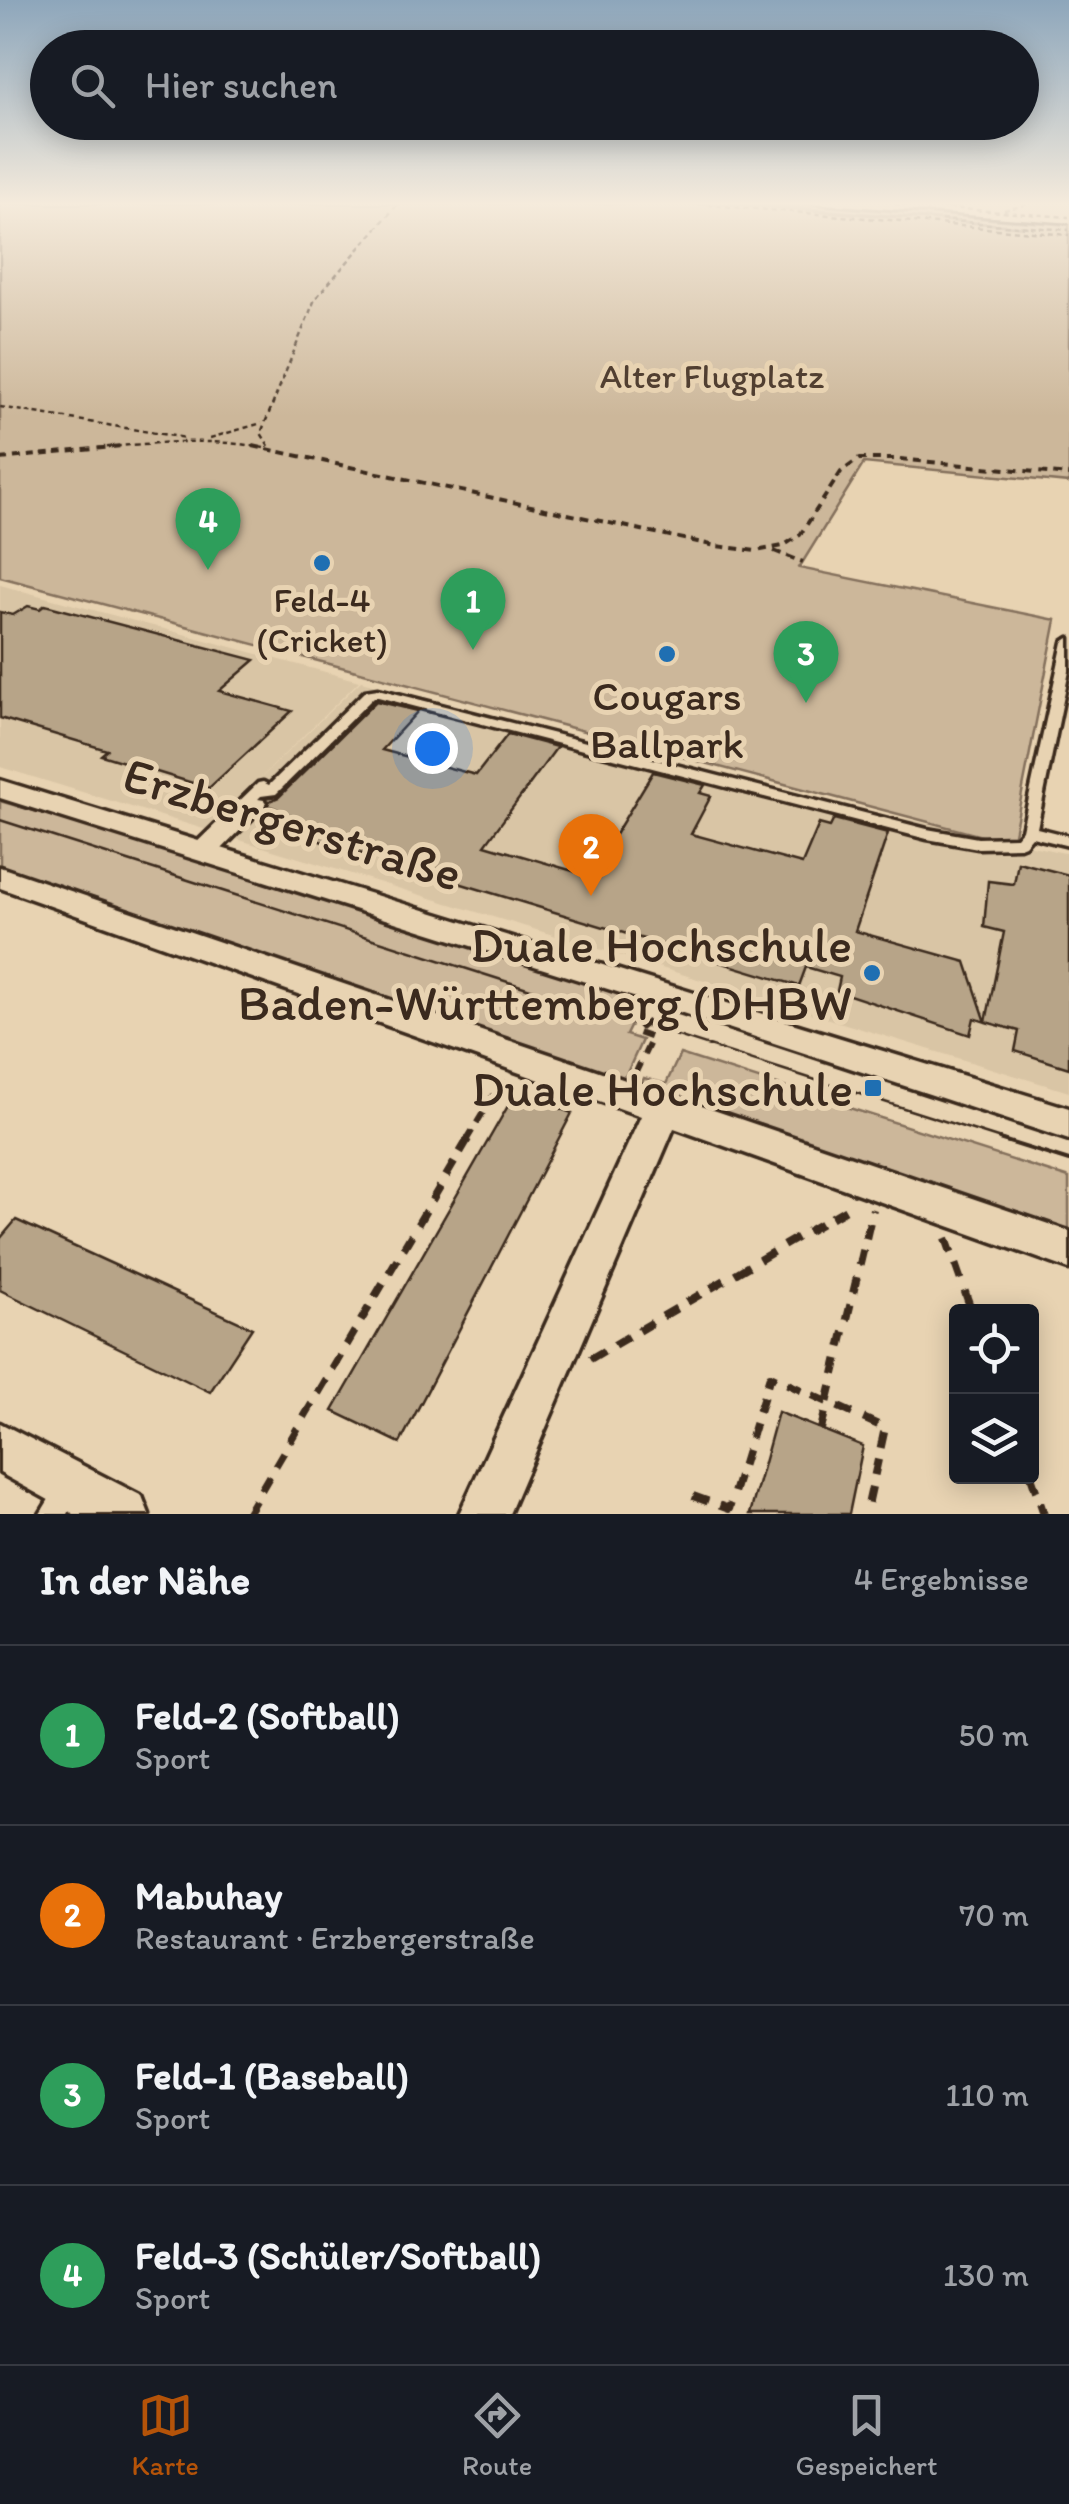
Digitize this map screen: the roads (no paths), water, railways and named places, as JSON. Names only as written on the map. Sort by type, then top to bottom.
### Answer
[{"type":"street","name":"Erzbergerstraße","points":[[0,789],[205,850],[1069,1124]]},
{"type":"street","points":[[0,876],[1069,1250]]},
{"type":"street","points":[[484,1514],[544,1386],[644,1102]]},
{"type":"street","points":[[0,1446],[63,1500],[124,1514]]},
{"type":"lane","points":[[258,797],[271,790],[370,694],[378,692],[927,834],[978,843],[1020,842],[1029,831],[1069,642]]},
{"type":"lane","points":[[205,850],[302,748]]},
{"type":"lane","points":[[1029,831],[1069,841]]},
{"type":"tram line","points":[[0,820],[1007,1141]]},
{"type":"tram line","points":[[999,1139],[1069,1161]]},
{"type":"place","name":"Feld-4 (Cricket)","points":[[322,563]]},
{"type":"place","name":"Feld-3 (Schüler/Softball)","points":[[208,570]]},
{"type":"place","name":"Feld-2 (Softball)","points":[[473,650]]},
{"type":"place","name":"Cougars Ballpark","points":[[667,654]]},
{"type":"place","name":"Feld-1 (Baseball)","points":[[806,703]]},
{"type":"place","name":"Mabuhay","points":[[591,896]]},
{"type":"place","name":"Duale Hochschule Baden-Württemberg (DHBW","points":[[872,973]]},
{"type":"place","name":"Duale Hochschule","points":[[873,1088]]},
{"type":"park label","name":"Alter Flugplatz","points":[[712,376]]}]
